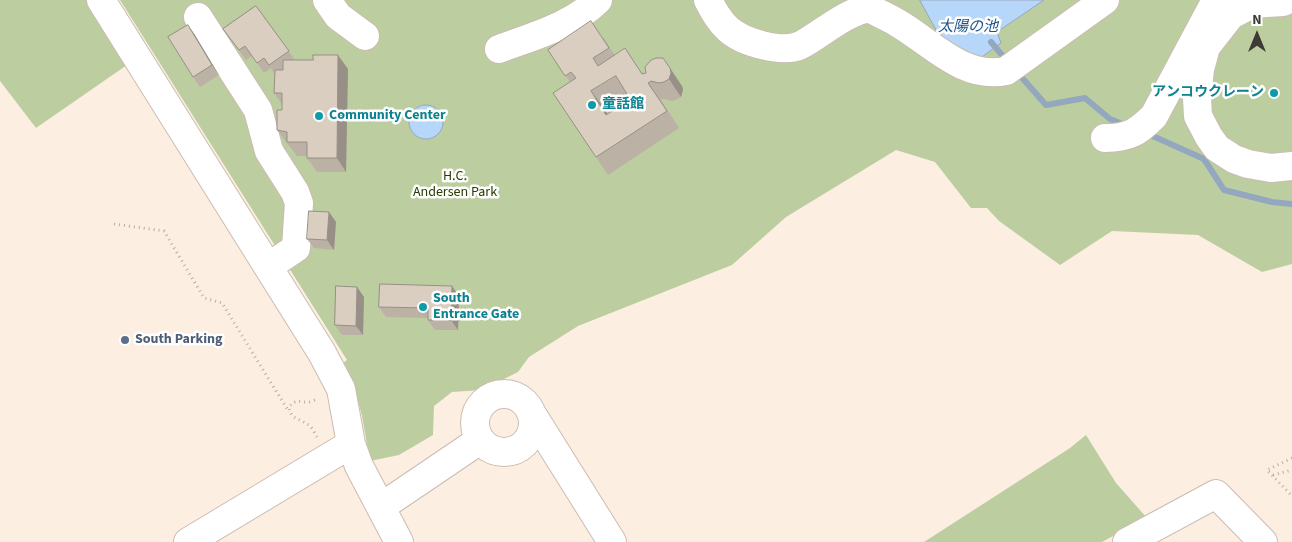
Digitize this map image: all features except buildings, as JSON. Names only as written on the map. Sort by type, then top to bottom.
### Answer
[{"type":"street","points":[[101,0],[322,353],[341,389],[352,444],[359,466],[399,542]]},
{"type":"street","points":[[327,0],[338,16],[365,36]]},
{"type":"street","points":[[499,49],[551,30],[573,19],[598,0]]},
{"type":"street","points":[[708,0],[716,15],[727,29],[743,38],[763,45],[782,48],[798,46],[854,13],[869,8],[896,22],[961,65],[973,70],[990,73],[1006,71],[1104,0]]},
{"type":"street","points":[[1105,138],[1130,135],[1142,128],[1154,116],[1215,0],[1235,5],[1283,2],[1287,0]]},
{"type":"street","points":[[1252,4],[1231,15],[1206,47],[1200,69],[1197,98],[1198,116],[1217,148],[1234,159],[1248,164],[1271,168],[1292,166]]},
{"type":"street","points":[[198,17],[258,110],[269,151],[295,192],[299,203],[296,248],[268,267]]},
{"type":"street","points":[[530,410],[533,420],[529,438],[515,450],[496,451],[487,447],[480,440],[476,432],[475,422],[477,413],[489,398],[498,395],[508,395],[525,403],[530,410],[612,542]]},
{"type":"street","points":[[381,507],[480,440]]},
{"type":"street","points":[[188,542],[352,444]]},
{"type":"street","points":[[1127,542],[1216,494],[1262,542]]},
{"type":"path","points":[[114,224],[164,231],[204,298],[222,303],[289,412],[292,416],[312,427],[318,440]]},
{"type":"path","points":[[289,412],[289,407],[293,402],[299,400],[310,402],[327,395]]},
{"type":"path","points":[[1292,458],[1267,470],[1292,496]]},
{"type":"path","points":[[1273,475],[1292,470]]},
{"type":"green space","points":[[0,0],[87,0],[127,65],[36,128],[0,81]]},
{"type":"green space","name":"H.C. Andersen Park","points":[[120,0],[1292,0],[1292,264],[1262,272],[1198,235],[1112,231],[1060,265],[999,221],[987,208],[971,208],[935,162],[896,150],[786,217],[732,265],[578,326],[529,357],[518,372],[482,390],[452,392],[434,406],[433,435],[399,455],[370,461],[362,416],[354,386],[342,364],[347,360]]},
{"type":"green space","points":[[1086,435],[1116,483],[1147,518],[1102,542],[924,542],[1070,448]]},
{"type":"water","name":"太陽の池","points":[[920,0],[1044,0],[997,32],[1001,43],[960,73]]},
{"type":"water","points":[[426,105],[438,110],[443,122],[438,134],[426,139],[414,134],[409,122],[414,110]]},
{"type":"waterway","points":[[991,42],[1007,61]]},
{"type":"waterway","points":[[1017,72],[1046,105],[1085,98],[1110,119],[1125,125]]},
{"type":"waterway","points":[[1146,133],[1204,159],[1224,190],[1272,202],[1292,204]]},
{"type":"place","name":"アンコウクレーン","points":[[1274,93]]},
{"type":"place","name":"童話館","points":[[592,105]]},
{"type":"place","name":"Community Center","points":[[319,116]]},
{"type":"place","name":"South Entrance Gate","points":[[423,307]]},
{"type":"place","name":"South Parking","points":[[125,340]]}]
